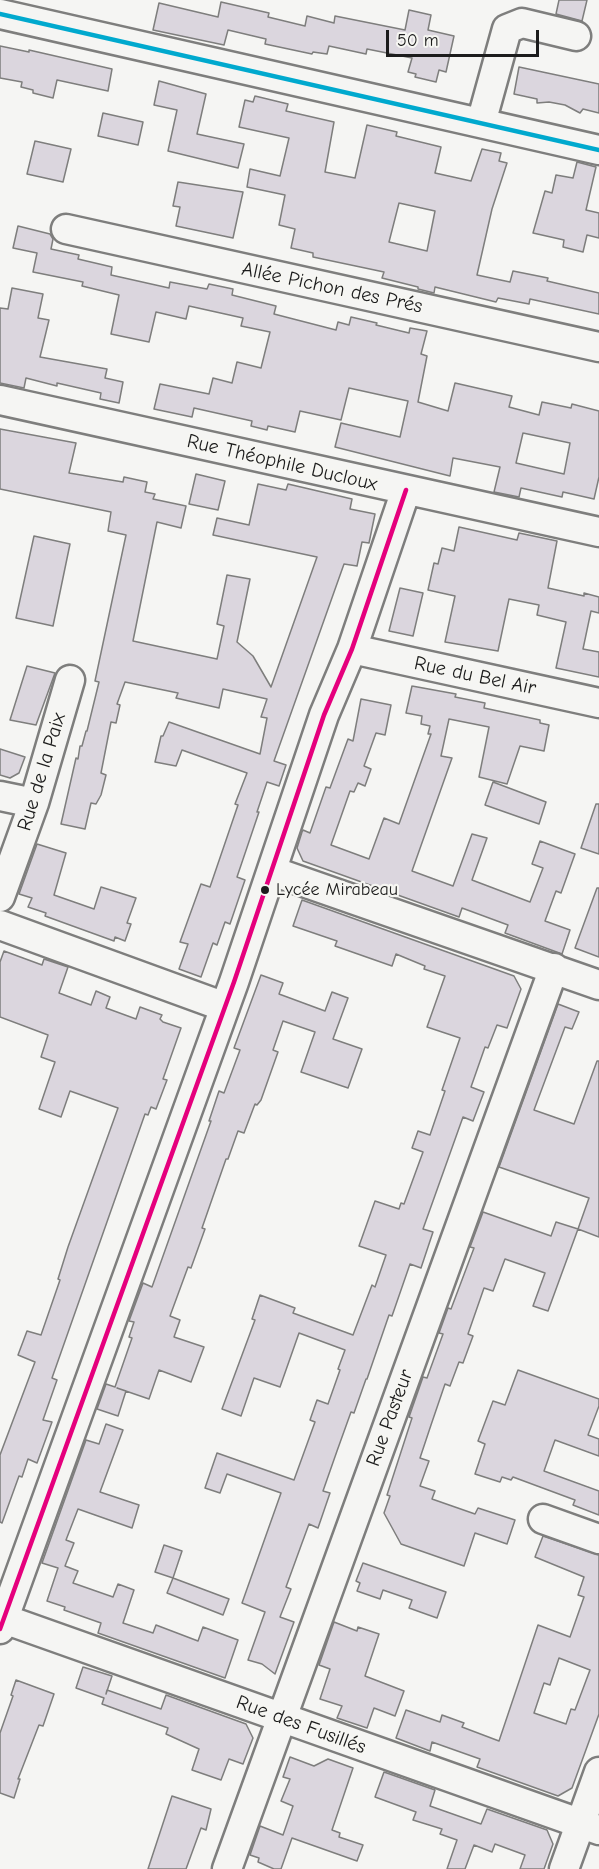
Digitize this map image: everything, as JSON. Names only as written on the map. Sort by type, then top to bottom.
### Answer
[{"type":"street","points":[[482,123],[507,29],[525,12],[576,36]]},
{"type":"street","points":[[0,14],[599,150]]},
{"type":"street","name":"Allée Pichon des Prés","points":[[66,229],[599,347]]},
{"type":"street","name":"Rue Théophile Ducloux","points":[[0,400],[599,532]]},
{"type":"street","points":[[2,1624],[225,1007],[324,715],[352,649],[406,490]]},
{"type":"street","name":"Rue du Bel Air","points":[[352,649],[599,703]]},
{"type":"street","name":"Rue de la Paix","points":[[0,897],[34,803],[70,680]]},
{"type":"street","points":[[0,796],[34,803]]},
{"type":"street","points":[[272,871],[599,985]]},
{"type":"street","points":[[0,925],[225,1007]]},
{"type":"street","name":"Rue Pasteur","points":[[227,1869],[554,968]]},
{"type":"street","points":[[543,1519],[599,1539]]},
{"type":"street","name":"Rue des Fusillés","points":[[2,1624],[281,1718],[589,1826]]},
{"type":"street","points":[[564,1869],[589,1826],[599,1772]]},
{"type":"building","points":[[559,0],[587,0],[582,21],[556,14]]},
{"type":"building","points":[[221,2],[269,13],[268,17],[305,26],[307,16],[334,23],[335,16],[405,30],[409,10],[431,15],[428,30],[454,36],[446,72],[439,70],[436,82],[415,77],[416,74],[408,72],[412,58],[367,49],[366,54],[329,46],[327,54],[313,52],[312,54],[265,44],[266,39],[228,30],[224,45],[153,30],[159,3],[218,17]]},
{"type":"building","points":[[0,46],[29,52],[29,50],[112,69],[108,91],[57,80],[53,98],[33,93],[33,90],[21,87],[22,82],[0,78]]},
{"type":"building","points":[[519,67],[599,84],[599,113],[583,109],[580,113],[565,105],[549,102],[537,103],[537,99],[514,94]]},
{"type":"building","points":[[159,81],[206,94],[197,134],[244,144],[238,168],[168,151],[177,110],[154,105]]},
{"type":"building","points":[[255,96],[288,104],[286,111],[334,122],[325,172],[355,178],[367,125],[397,132],[396,136],[441,147],[435,173],[471,181],[482,149],[501,153],[499,161],[507,163],[492,209],[477,275],[510,282],[513,271],[548,278],[547,281],[599,293],[599,314],[530,299],[529,304],[498,298],[496,302],[435,287],[434,293],[382,278],[384,272],[313,257],[313,253],[291,248],[295,229],[279,225],[285,195],[247,187],[250,169],[280,176],[289,138],[239,127],[245,100],[253,102]],"holes":[[[399,203],[435,211],[427,251],[389,242]]]},
{"type":"building","points":[[103,113],[143,122],[138,145],[98,136]]},
{"type":"building","points":[[35,141],[71,149],[63,182],[27,174]]},
{"type":"building","points":[[577,162],[596,167],[586,210],[599,213],[599,238],[587,235],[583,252],[563,247],[564,240],[533,233],[545,191],[552,193],[556,175],[573,178]]},
{"type":"building","points":[[178,182],[243,192],[233,238],[176,226],[180,207],[173,206]]},
{"type":"building","points":[[18,226],[50,234],[53,239],[51,249],[79,255],[78,259],[112,267],[111,275],[169,288],[170,282],[207,289],[209,284],[233,289],[232,295],[276,306],[274,314],[336,330],[338,322],[349,325],[351,317],[409,333],[410,328],[427,331],[421,354],[427,356],[418,402],[448,411],[455,383],[512,396],[509,407],[539,415],[542,402],[571,408],[572,404],[599,411],[599,477],[594,499],[563,492],[562,497],[521,488],[519,497],[494,492],[500,467],[453,458],[450,476],[335,447],[341,423],[400,437],[408,401],[349,388],[341,420],[300,411],[295,432],[268,426],[267,430],[251,426],[252,421],[194,408],[192,417],[154,409],[160,384],[209,394],[213,378],[232,383],[237,362],[261,368],[270,332],[241,326],[243,318],[189,306],[186,319],[156,312],[149,342],[111,334],[119,295],[82,286],[83,282],[33,272],[37,253],[13,248]],"holes":[[[523,433],[570,443],[564,474],[516,463]]]},
{"type":"building","points":[[12,288],[43,294],[38,318],[49,320],[40,357],[107,369],[105,378],[123,382],[119,403],[100,399],[101,393],[57,383],[57,386],[26,378],[24,388],[0,383],[0,308],[8,309]]},
{"type":"building","points":[[0,429],[76,443],[69,473],[123,482],[124,477],[147,482],[145,492],[155,494],[153,499],[186,506],[181,528],[157,522],[133,641],[217,659],[224,626],[217,624],[227,575],[250,579],[237,642],[253,656],[271,687],[317,557],[213,535],[217,518],[249,525],[258,484],[286,490],[288,484],[352,499],[350,509],[375,514],[369,543],[362,542],[357,566],[344,564],[274,761],[286,765],[279,786],[267,782],[237,877],[245,880],[230,924],[225,922],[217,945],[213,943],[201,977],[179,969],[188,944],[180,942],[201,884],[210,887],[238,805],[235,804],[247,773],[182,750],[176,766],[155,762],[161,736],[169,722],[260,754],[267,718],[261,717],[267,699],[223,689],[219,708],[176,698],[178,693],[125,682],[117,704],[120,705],[116,723],[111,722],[101,773],[106,775],[101,795],[96,804],[91,803],[85,829],[61,824],[76,758],[78,759],[80,746],[82,746],[87,731],[99,682],[95,681],[126,535],[108,531],[111,512],[0,489]]},
{"type":"building","points":[[196,474],[225,481],[218,510],[189,504]]},
{"type":"building","points":[[459,527],[517,540],[519,533],[557,541],[548,588],[599,597],[599,613],[591,611],[583,649],[599,652],[599,677],[556,668],[566,622],[537,615],[539,605],[509,599],[498,651],[445,642],[455,596],[428,590],[434,563],[438,564],[442,548],[454,551]]},
{"type":"building","points":[[34,536],[70,544],[53,626],[16,618]]},
{"type":"building","points":[[400,588],[423,593],[413,636],[389,631]]},
{"type":"building","points":[[27,666],[55,673],[36,725],[10,720]]},
{"type":"building","points":[[412,686],[456,694],[455,697],[485,703],[484,708],[540,720],[540,723],[549,725],[544,751],[520,746],[507,784],[479,777],[489,727],[449,719],[441,756],[452,758],[412,871],[453,886],[472,834],[487,838],[472,880],[530,902],[543,868],[532,864],[540,841],[575,854],[561,893],[556,891],[545,921],[570,930],[562,954],[505,933],[508,925],[462,908],[459,917],[303,861],[297,848],[302,832],[303,830],[310,833],[326,787],[330,788],[348,739],[353,741],[361,699],[391,705],[385,735],[376,733],[364,766],[371,769],[365,786],[358,783],[354,792],[350,791],[331,845],[369,859],[384,818],[399,824],[431,734],[428,734],[430,726],[421,724],[422,716],[406,713]]},
{"type":"building","points":[[0,749],[25,757],[19,773],[10,778],[0,775]]},
{"type":"building","points":[[493,782],[546,802],[539,824],[485,805]]},
{"type":"building","points":[[596,804],[599,804],[599,854],[581,848]]},
{"type":"building","points":[[37,844],[66,853],[54,895],[94,909],[101,887],[136,898],[127,923],[131,924],[125,941],[115,937],[114,941],[45,916],[46,913],[28,907],[32,898],[19,894]]},
{"type":"building","points":[[597,888],[599,888],[599,957],[575,948]]},
{"type":"building","points":[[302,900],[514,976],[521,989],[507,1028],[497,1025],[488,1048],[485,1047],[471,1087],[484,1092],[473,1121],[463,1117],[423,1229],[433,1232],[421,1268],[410,1264],[354,1413],[351,1412],[323,1491],[330,1493],[318,1528],[309,1524],[286,1587],[291,1589],[280,1617],[294,1622],[275,1674],[262,1664],[248,1660],[265,1612],[242,1603],[281,1493],[227,1474],[220,1493],[205,1488],[217,1453],[294,1480],[315,1422],[310,1420],[317,1400],[328,1404],[345,1350],[299,1333],[280,1387],[254,1378],[241,1416],[222,1409],[255,1320],[252,1319],[260,1295],[295,1308],[293,1313],[353,1335],[372,1285],[375,1287],[386,1255],[359,1246],[375,1201],[399,1209],[401,1203],[404,1204],[423,1152],[412,1148],[418,1131],[430,1135],[445,1091],[442,1090],[460,1038],[427,1027],[445,976],[424,969],[425,966],[396,954],[392,966],[335,946],[337,941],[293,926]]},
{"type":"building","points":[[4,951],[42,965],[44,959],[68,967],[59,993],[91,1005],[96,991],[110,997],[106,1008],[136,1019],[140,1007],[162,1015],[160,1019],[163,1022],[181,1028],[163,1079],[167,1080],[156,1109],[151,1107],[148,1115],[145,1114],[52,1378],[57,1380],[43,1420],[52,1422],[37,1463],[28,1459],[22,1477],[19,1476],[2,1523],[0,1522],[0,1455],[35,1362],[18,1355],[27,1331],[41,1335],[60,1280],[58,1279],[68,1247],[118,1108],[70,1091],[61,1117],[39,1109],[55,1062],[41,1057],[48,1035],[0,1017],[0,962]]},
{"type":"building","points":[[261,975],[283,983],[279,994],[325,1011],[332,992],[348,998],[333,1039],[362,1049],[348,1088],[301,1072],[315,1032],[283,1021],[273,1050],[278,1052],[261,1100],[257,1105],[255,1104],[244,1133],[238,1131],[228,1159],[226,1159],[202,1228],[205,1229],[170,1316],[180,1320],[174,1337],[204,1347],[191,1382],[159,1370],[149,1399],[126,1391],[118,1416],[97,1409],[106,1384],[115,1387],[132,1338],[129,1337],[134,1322],[129,1321],[143,1283],[152,1287],[211,1121],[209,1121],[219,1091],[224,1093],[240,1050],[234,1048]]},
{"type":"building","points":[[558,1004],[579,1012],[572,1029],[565,1027],[534,1110],[574,1124],[597,1061],[599,1061],[599,1237],[578,1229],[589,1198],[499,1167]]},
{"type":"building","points":[[483,1212],[551,1236],[556,1222],[578,1229],[548,1311],[533,1306],[545,1273],[505,1259],[493,1291],[484,1288],[468,1334],[473,1336],[463,1363],[459,1362],[450,1386],[445,1384],[431,1425],[420,1458],[429,1461],[420,1486],[435,1491],[432,1499],[475,1514],[478,1508],[515,1520],[507,1544],[475,1533],[464,1566],[401,1544],[384,1513],[390,1496],[387,1495],[412,1418],[409,1417],[423,1377],[427,1378],[443,1334],[439,1333],[448,1308],[451,1309],[474,1248],[470,1247]]},
{"type":"building","points":[[518,1370],[599,1399],[599,1406],[588,1435],[599,1439],[599,1456],[555,1440],[544,1471],[599,1491],[599,1515],[573,1505],[575,1500],[513,1477],[511,1480],[502,1477],[500,1482],[475,1474],[485,1444],[478,1441],[493,1401],[505,1405]]},
{"type":"building","points":[[106,1424],[123,1430],[100,1492],[139,1505],[132,1528],[78,1509],[66,1540],[74,1543],[65,1566],[78,1571],[73,1583],[113,1597],[118,1584],[134,1590],[123,1623],[153,1633],[156,1625],[198,1641],[203,1627],[238,1640],[225,1678],[98,1633],[101,1623],[64,1610],[65,1607],[47,1601],[58,1568],[42,1563],[86,1440],[99,1444]]},
{"type":"building","points":[[543,1536],[599,1555],[599,1714],[572,1788],[558,1796],[477,1767],[480,1759],[432,1742],[430,1751],[396,1738],[406,1710],[440,1722],[442,1715],[464,1723],[462,1727],[499,1741],[538,1625],[570,1637],[584,1597],[578,1595],[584,1577],[535,1557]],"holes":[[[559,1658],[590,1670],[575,1710],[571,1709],[566,1724],[534,1713],[544,1683],[550,1685]]]},
{"type":"building","points":[[164,1545],[182,1551],[173,1578],[155,1572]]},
{"type":"building","points":[[363,1563],[446,1592],[437,1618],[409,1608],[412,1600],[383,1590],[380,1599],[357,1591],[360,1583],[356,1581]]},
{"type":"building","points":[[173,1578],[229,1599],[223,1615],[167,1593]]},
{"type":"building","points":[[334,1622],[357,1631],[358,1627],[379,1634],[365,1676],[404,1691],[395,1716],[374,1708],[367,1728],[337,1718],[342,1706],[320,1699],[330,1669],[319,1665]]},
{"type":"building","points":[[83,1667],[112,1676],[107,1690],[161,1709],[166,1695],[246,1724],[253,1738],[243,1764],[229,1759],[221,1780],[192,1770],[199,1749],[166,1734],[168,1728],[102,1704],[104,1698],[76,1688]]},
{"type":"building","points":[[16,1680],[54,1694],[43,1726],[39,1725],[18,1779],[20,1779],[14,1798],[0,1793],[0,1733]]},
{"type":"building","points":[[290,1757],[314,1766],[328,1759],[353,1768],[332,1830],[340,1833],[339,1837],[363,1845],[357,1861],[292,1838],[281,1869],[274,1869],[258,1862],[259,1858],[250,1855],[260,1826],[283,1835],[293,1806],[281,1801],[290,1779],[283,1777]]},
{"type":"building","points":[[384,1772],[435,1790],[430,1806],[481,1824],[487,1809],[547,1830],[553,1844],[544,1869],[520,1869],[525,1855],[495,1844],[492,1852],[474,1845],[465,1869],[447,1869],[457,1840],[440,1834],[442,1829],[413,1820],[416,1812],[375,1797]]},
{"type":"building","points":[[172,1796],[211,1809],[206,1830],[201,1828],[186,1869],[148,1869]]},
{"type":"transit line","points":[[0,14],[599,150]]},
{"type":"transit line","points":[[0,1629],[234,982],[324,715],[352,649],[406,490]]},
{"type":"place","name":"Lycée Mirabeau","points":[[265,890]]}]
